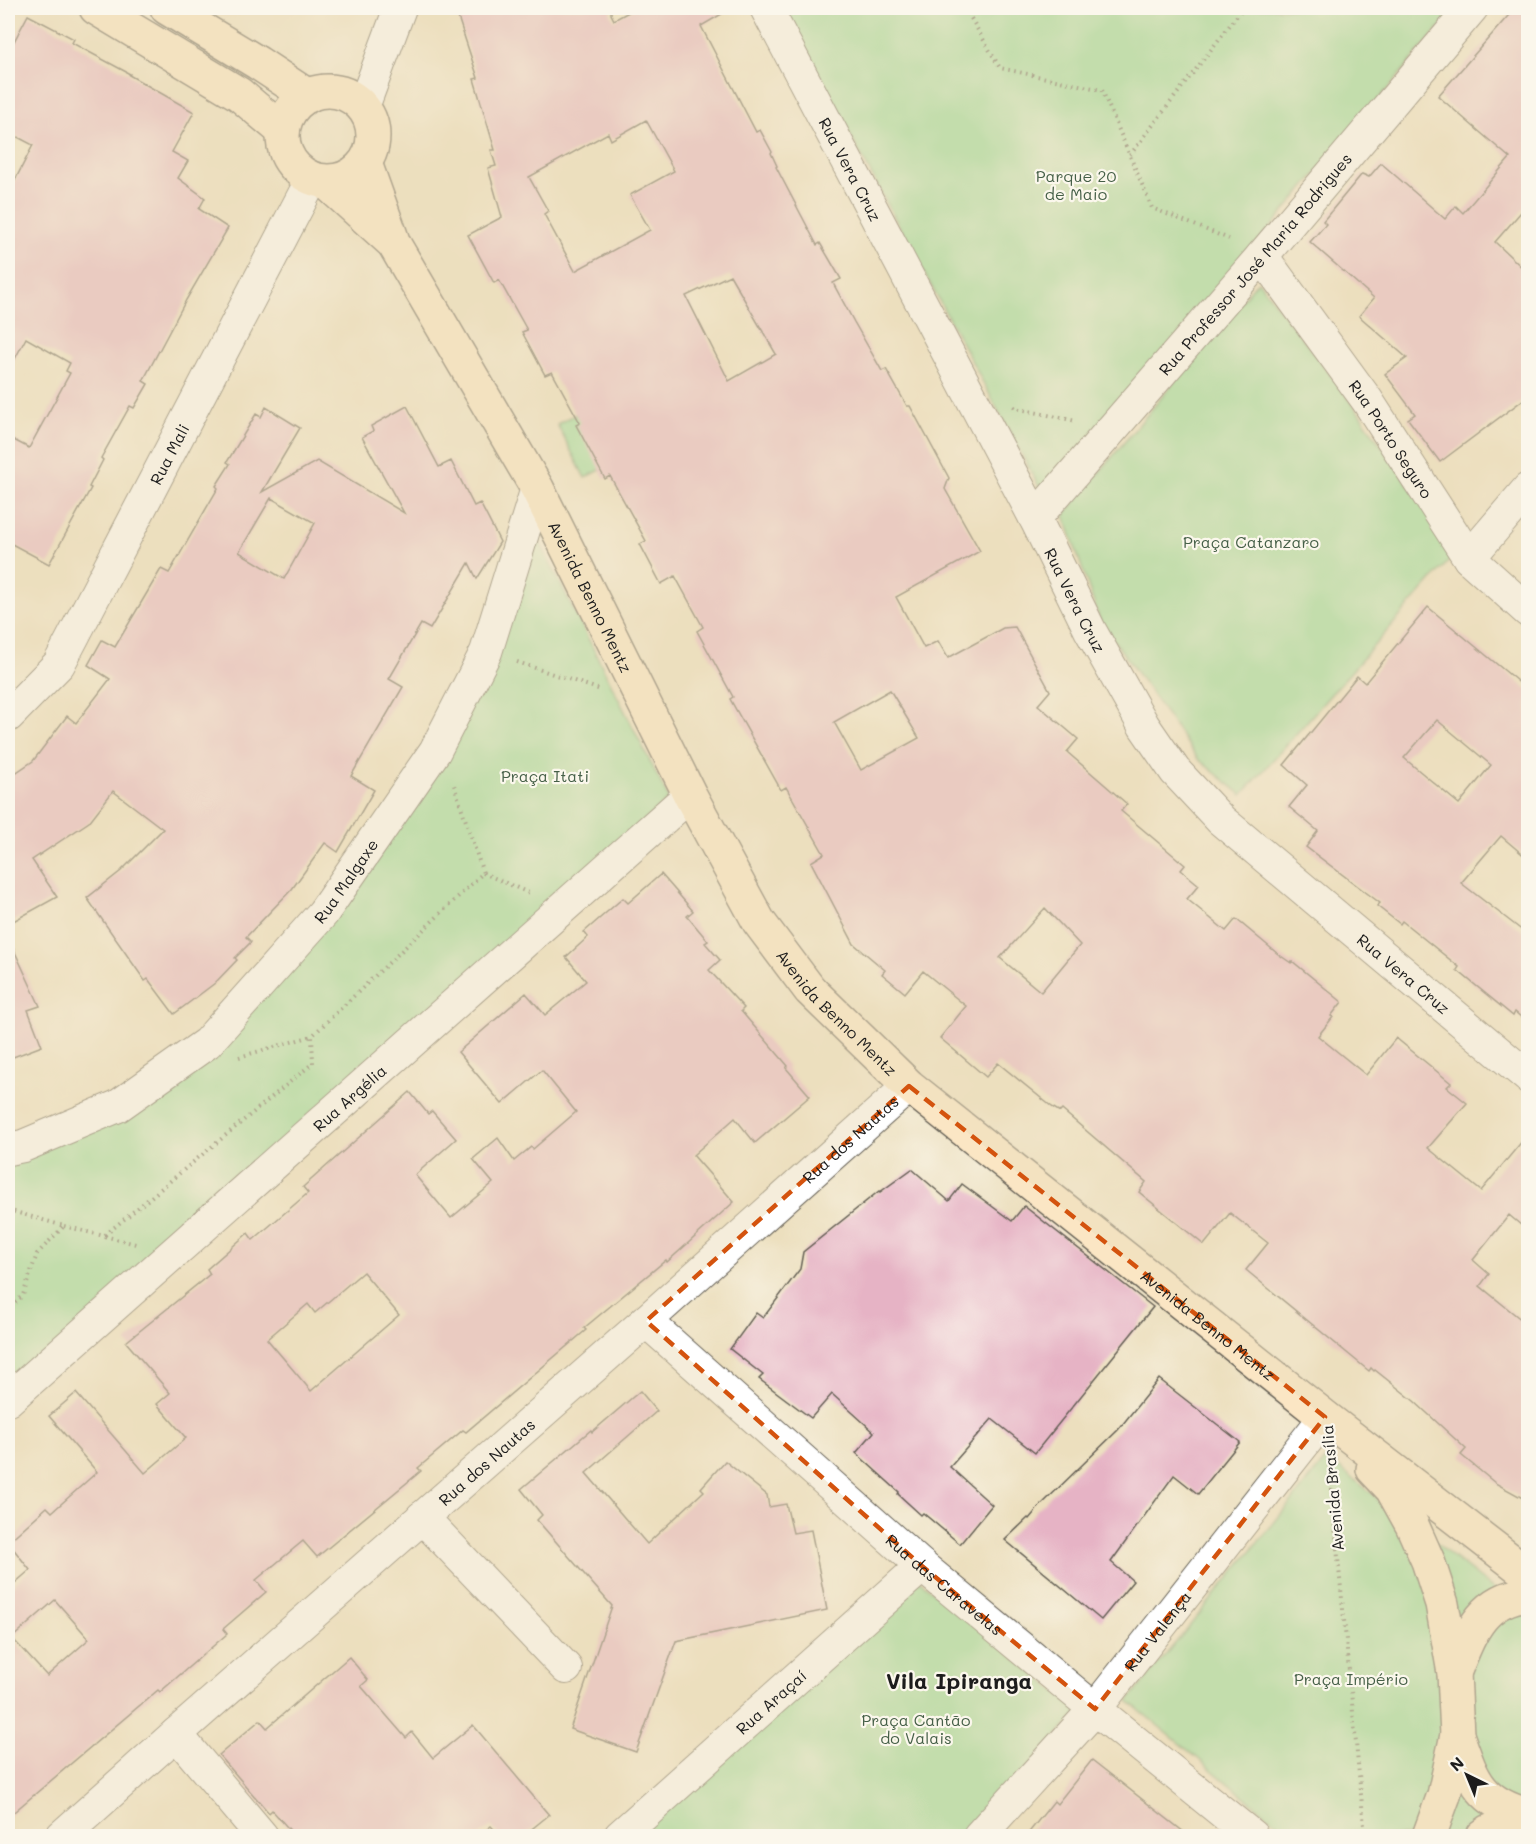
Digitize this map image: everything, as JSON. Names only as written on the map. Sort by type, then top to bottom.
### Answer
[{"type":"street","points":[[96,8],[239,94],[283,131]]},
{"type":"street","points":[[167,8],[308,96]]},
{"type":"street","points":[[363,107],[400,8]]},
{"type":"street","name":"Rua Vera Cruz","points":[[766,8],[1035,518],[1090,630],[1144,726],[1175,771],[1221,820],[1528,1077]]},
{"type":"street","name":"Rua Professor José Maria Rodrigues","points":[[1035,518],[1262,256],[1472,8]]},
{"type":"street","points":[[322,92],[337,92],[351,97],[363,107],[370,120],[374,135],[372,149],[365,163],[355,173],[341,180],[319,180],[299,171],[289,160],[284,146],[283,131],[287,117],[296,104],[308,96],[322,92]]},
{"type":"street","name":"Avenida Benno Mentz","points":[[365,163],[394,244],[537,488],[690,795],[759,922],[810,990],[909,1086],[1324,1417],[1528,1574]]},
{"type":"street","name":"Avenida Benno Mentz","points":[[319,180],[394,244]]},
{"type":"street","name":"Rua Mali","points":[[8,716],[58,664],[319,180]]},
{"type":"street","name":"Rua Porto Seguro","points":[[1262,256],[1367,400],[1469,558],[1528,610]]},
{"type":"street","name":"Rua Malgaxe","points":[[8,1149],[23,1146],[118,1106],[207,1043],[323,913],[435,751],[486,652],[537,488]]},
{"type":"street","points":[[1469,558],[1528,489]]},
{"type":"street","name":"Rua Argélia","points":[[8,1400],[690,795]]},
{"type":"street","name":"Rua dos Nautas","points":[[62,1836],[909,1086]]},
{"type":"street","name":"Rua das Caravelas","points":[[646,1321],[922,1566],[1252,1836]]},
{"type":"street","name":"Avenida Brasília","points":[[1324,1417],[1392,1489],[1428,1561],[1442,1604],[1454,1673],[1456,1735],[1444,1795],[1429,1836]]},
{"type":"street","name":"Rua Valença","points":[[979,1836],[1095,1709],[1324,1417]]},
{"type":"street","points":[[422,1517],[566,1668]]},
{"type":"street","name":"Rua Araçaí","points":[[620,1836],[922,1566]]},
{"type":"street","points":[[1454,1673],[1476,1624],[1488,1611],[1503,1600],[1528,1594]]},
{"type":"street","points":[[176,1734],[262,1836]]},
{"type":"street","points":[[1456,1735],[1471,1774],[1480,1789],[1493,1801],[1528,1816]]},
{"type":"street","points":[[1483,1836],[1528,1816]]},
{"type":"path","points":[[965,8],[1000,68],[1101,90],[1152,208],[1229,238]]},
{"type":"path","points":[[1129,156],[1243,8]]},
{"type":"path","points":[[512,660],[607,692],[602,682]]},
{"type":"path","points":[[451,775],[483,873],[536,896]]},
{"type":"path","points":[[234,1059],[312,1036],[483,873]]},
{"type":"path","points":[[105,1235],[313,1063],[312,1036]]},
{"type":"path","points":[[8,1210],[147,1247]]},
{"type":"path","points":[[8,1310],[23,1295],[37,1254],[64,1226]]},
{"type":"path","name":"Avenida Brasília","points":[[1324,1417],[1365,1836]]},
{"type":"highlighted area","points":[[909,1086],[1325,1417],[1095,1709],[922,1566],[646,1321]]},
{"type":"green space","name":"Parque 20 de Maio","points":[[782,8],[1456,8],[1044,496]]},
{"type":"green space","name":"Praça Catanzaro","points":[[1258,281],[1352,403],[1456,553],[1242,795],[1198,759],[1100,621],[1064,515]]},
{"type":"green space","points":[[615,394],[643,448],[585,478],[557,424]]},
{"type":"green space","name":"Praça Itati","points":[[538,539],[669,799],[8,1389],[8,1159],[122,1115],[330,917]]},
{"type":"green space","name":"Praça Império","points":[[1327,1458],[1528,1616],[1528,1836],[1292,1836],[1128,1701]]},
{"type":"green space","name":"Praça Cantão do Valais","points":[[919,1580],[1080,1711],[965,1836],[636,1836]]},
{"type":"building","points":[[455,8],[611,8],[614,20],[636,8],[732,8],[701,26],[756,132],[760,130],[772,152],[776,167],[817,245],[820,243],[841,279],[833,283],[854,322],[882,371],[886,369],[907,406],[910,406],[949,478],[945,489],[980,551],[896,597],[924,648],[938,641],[948,658],[1003,628],[1015,627],[1050,691],[1038,705],[1078,739],[1067,752],[1127,804],[1121,811],[1185,865],[1181,870],[1199,885],[1187,899],[1226,931],[1236,919],[1342,1002],[1318,1036],[1366,1075],[1396,1038],[1451,1083],[1447,1087],[1467,1103],[1428,1148],[1481,1191],[1528,1134],[1528,1231],[1509,1215],[1473,1260],[1489,1274],[1480,1286],[1528,1325],[1528,1501],[1495,1483],[1461,1455],[1466,1449],[1414,1401],[1375,1370],[1371,1368],[1369,1371],[1246,1270],[1268,1243],[1230,1213],[1204,1245],[1139,1192],[1146,1182],[1062,1110],[1060,1112],[1052,1107],[998,1063],[986,1077],[940,1038],[966,1006],[923,971],[905,993],[882,974],[885,970],[854,944],[811,862],[824,854],[786,787],[781,790],[730,699],[733,697],[697,631],[703,627],[675,576],[661,584],[640,544],[646,541],[610,476],[605,479],[576,425],[580,423],[552,372],[545,375],[522,332],[527,330],[499,280],[494,283],[468,235],[502,217],[488,168],[496,166],[491,150],[495,150],[474,79],[478,78]],"holes":[[[646,120],[674,171],[630,195],[650,230],[575,271],[544,214],[548,211],[529,177],[608,133],[611,140]],[[730,275],[776,354],[729,381],[686,296]],[[890,690],[919,738],[861,770],[834,722]],[[1045,908],[1080,945],[1041,992],[1000,958]]]},
{"type":"building","points":[[1515,8],[1528,8],[1528,204],[1495,242],[1528,273],[1528,396],[1440,462],[1408,419],[1415,414],[1385,374],[1407,358],[1359,316],[1374,298],[1310,242],[1326,224],[1323,221],[1362,174],[1369,177],[1381,163],[1445,219],[1456,206],[1463,213],[1510,158],[1438,96]]},
{"type":"building","points":[[28,15],[74,39],[72,43],[194,112],[172,152],[188,161],[178,178],[205,198],[199,209],[228,228],[143,381],[148,384],[134,408],[130,406],[101,458],[103,460],[89,487],[91,488],[49,564],[8,542],[8,437],[29,448],[70,373],[66,371],[70,363],[26,338],[8,372],[8,194],[33,145],[8,132],[8,53]]},
{"type":"building","points":[[407,406],[439,467],[451,461],[474,506],[480,503],[500,542],[477,579],[469,563],[430,629],[421,624],[389,679],[403,687],[351,776],[374,790],[338,852],[325,843],[292,889],[246,937],[251,942],[235,958],[237,960],[215,983],[174,1014],[148,979],[145,981],[87,898],[121,871],[163,829],[113,791],[89,822],[32,860],[57,897],[8,924],[8,778],[33,761],[67,716],[76,723],[110,679],[88,665],[102,640],[115,647],[161,569],[169,573],[218,488],[216,486],[230,464],[227,462],[256,414],[261,417],[266,407],[300,428],[262,492],[317,461],[404,513],[362,437],[373,431],[371,426]],"holes":[[[271,498],[315,523],[284,579],[239,552]]]},
{"type":"building","points":[[1428,607],[1528,690],[1528,859],[1501,836],[1461,883],[1528,935],[1528,1023],[1515,1012],[1513,1016],[1457,970],[1459,967],[1402,921],[1400,924],[1377,906],[1380,903],[1306,847],[1318,831],[1289,807],[1307,785],[1284,765],[1357,676],[1365,683]],"holes":[[[1437,720],[1491,765],[1459,804],[1404,758]]]},
{"type":"building","points":[[661,874],[693,911],[687,916],[708,941],[705,943],[720,960],[709,970],[744,1008],[741,1011],[788,1066],[786,1068],[810,1096],[755,1143],[735,1118],[693,1155],[734,1202],[667,1262],[666,1260],[584,1328],[586,1330],[466,1432],[463,1430],[418,1468],[421,1471],[317,1557],[303,1541],[256,1580],[266,1592],[223,1629],[227,1634],[8,1817],[8,1589],[30,1570],[8,1542],[47,1507],[52,1512],[97,1472],[49,1416],[76,1393],[145,1473],[186,1438],[157,1404],[170,1393],[126,1342],[210,1274],[207,1269],[248,1233],[253,1240],[308,1193],[303,1187],[410,1092],[428,1114],[432,1111],[456,1139],[415,1175],[451,1218],[493,1183],[473,1159],[498,1138],[514,1161],[531,1147],[533,1149],[576,1112],[542,1070],[502,1104],[458,1052],[526,993],[545,1015],[586,981],[566,957],[588,937],[584,932],[623,898],[628,903]],"holes":[[[363,1272],[399,1315],[311,1391],[267,1339],[308,1304],[315,1313]],[[55,1600],[89,1639],[47,1676],[12,1638]]]},
{"type":"building","points":[[8,937],[40,1006],[28,1010],[42,1046],[8,1059]]},
{"type":"building","points":[[912,1169],[949,1201],[962,1184],[1012,1221],[1024,1206],[1153,1307],[1035,1453],[992,1419],[950,1467],[992,1505],[960,1544],[923,1513],[921,1515],[856,1453],[874,1432],[832,1394],[811,1418],[759,1379],[763,1375],[730,1349],[756,1313],[763,1318],[800,1269],[803,1252],[879,1191]]},
{"type":"building","points":[[1159,1379],[1240,1442],[1198,1494],[1174,1475],[1111,1562],[1133,1581],[1101,1620],[1005,1540],[1118,1430]]},
{"type":"building","points":[[640,1391],[657,1411],[586,1473],[647,1544],[704,1491],[701,1488],[725,1461],[767,1495],[769,1507],[786,1504],[793,1533],[811,1530],[827,1610],[676,1641],[636,1752],[570,1729],[612,1606],[537,1520],[542,1515],[521,1489]]},
{"type":"building","points":[[349,1657],[368,1680],[361,1686],[406,1738],[412,1732],[433,1758],[473,1725],[549,1815],[523,1836],[500,1836],[491,1826],[479,1836],[295,1836],[272,1810],[269,1813],[219,1755],[260,1720],[267,1728]]},
{"type":"building","points":[[1092,1760],[1189,1836],[1026,1836],[1054,1801],[1057,1804]]},
{"type":"district","name":"Vila Ipiranga","points":[[959,1680]]}]
